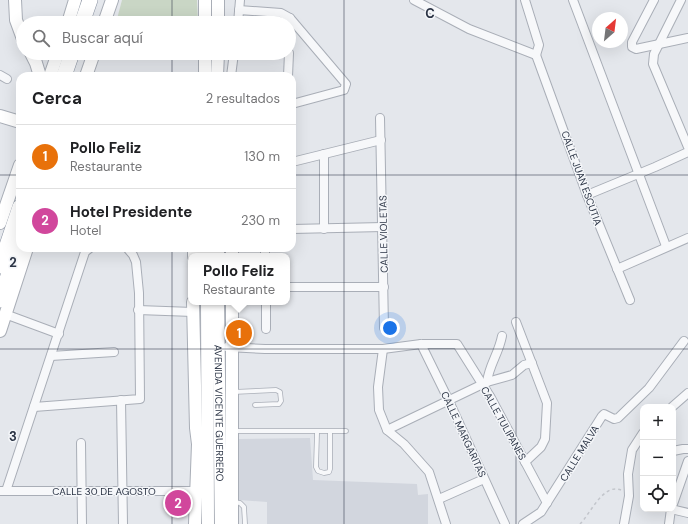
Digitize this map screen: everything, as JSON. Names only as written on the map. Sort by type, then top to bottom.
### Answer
[{"type":"highway","points":[[84,16],[90,0]]},
{"type":"highway","points":[[95,16],[101,0]]},
{"type":"highway","points":[[65,72],[70,60]]},
{"type":"highway","points":[[76,72],[81,60]]},
{"type":"highway","points":[[0,266],[16,218]]},
{"type":"highway","points":[[0,300],[16,252]]},
{"type":"main road","points":[[15,0],[16,20]]},
{"type":"main road","points":[[70,16],[76,0]]},
{"type":"main road","points":[[106,16],[112,0]]},
{"type":"main road","points":[[205,0],[205,16]]},
{"type":"main road","points":[[218,0],[218,16]]},
{"type":"main road","points":[[35,60],[39,72]]},
{"type":"main road","points":[[38,60],[48,65],[54,65]]},
{"type":"main road","points":[[87,72],[92,60]]},
{"type":"main road","points":[[205,60],[205,72]]},
{"type":"main road","points":[[217,72],[218,60]]},
{"type":"main road","points":[[0,110],[16,115]]},
{"type":"main road","points":[[0,116],[16,121]]},
{"type":"main road","points":[[0,223],[16,176]]},
{"type":"main road","points":[[0,206],[11,190]]},
{"type":"main road","points":[[0,331],[26,252]]},
{"type":"main road","points":[[195,524],[201,491],[213,367],[207,305]]},
{"type":"main road","name":"AVENIDA VICENTE GUERRERO","points":[[218,305],[218,347],[213,367],[225,393]]},
{"type":"main road","points":[[232,305],[231,348],[225,393],[225,432],[232,502],[232,524]]},
{"type":"main road","points":[[193,307],[201,491],[208,524]]},
{"type":"main road","points":[[198,444],[207,426]]},
{"type":"main road","name":"AVENIDA VICENTE GUERRERO","points":[[221,524],[225,432]]},
{"type":"street","points":[[239,16],[240,0]]},
{"type":"street","points":[[414,0],[469,29],[536,55],[539,45],[525,0]]},
{"type":"street","points":[[573,0],[640,173],[666,246]]},
{"type":"street","points":[[654,0],[632,42],[632,47],[636,49],[688,38]]},
{"type":"street","points":[[681,0],[654,54],[653,64],[688,147]]},
{"type":"street","points":[[239,10],[281,13],[286,16]]},
{"type":"street","points":[[296,25],[347,87],[344,90],[296,103]]},
{"type":"street","name":"CALLE JUAN ESCUTIA","points":[[536,55],[587,194],[630,300]]},
{"type":"street","points":[[232,72],[233,60]]},
{"type":"street","points":[[288,60],[288,72]]},
{"type":"street","name":"CALLE VIOLETAS","points":[[380,118],[384,328]]},
{"type":"street","points":[[296,161],[381,140]]},
{"type":"street","points":[[587,194],[688,152]]},
{"type":"street","points":[[324,154],[324,229]]},
{"type":"street","points":[[296,229],[383,226]]},
{"type":"street","points":[[617,269],[666,246],[688,238]]},
{"type":"street","points":[[3,491],[34,407],[85,252]]},
{"type":"street","points":[[34,407],[140,399],[136,262],[130,252]]},
{"type":"street","points":[[290,287],[384,286]]},
{"type":"street","points":[[266,305],[266,329]]},
{"type":"street","points":[[138,310],[193,307]]},
{"type":"street","points":[[5,314],[59,334]]},
{"type":"street","points":[[516,322],[547,403],[546,439],[541,447],[525,462]]},
{"type":"street","points":[[485,383],[488,372],[498,354],[502,336]]},
{"type":"street","name":"CALLE MALVA","points":[[523,524],[541,512],[548,503],[602,416],[604,414],[616,420],[649,388],[684,341]]},
{"type":"street","points":[[218,347],[265,349],[383,349],[420,344]]},
{"type":"street","name":"CALLE TULIPANES","points":[[420,344],[457,344],[485,383],[525,462],[548,503]]},
{"type":"street","name":"CALLE MARGARITAS","points":[[420,344],[449,401],[505,524]]},
{"type":"street","points":[[383,349],[378,387],[379,410],[387,430],[404,444],[429,472],[446,524]]},
{"type":"street","points":[[51,356],[114,352]]},
{"type":"street","points":[[387,430],[485,383],[512,375],[524,365],[532,363]]},
{"type":"street","points":[[675,404],[688,393]]},
{"type":"street","points":[[121,400],[123,524]]},
{"type":"street","points":[[624,524],[629,496],[628,473],[632,450],[640,438]]},
{"type":"street","points":[[81,443],[83,492],[82,524]]},
{"type":"street","points":[[676,450],[683,448],[688,449]]},
{"type":"street","points":[[676,495],[688,461]]},
{"type":"street","points":[[439,499],[484,479]]},
{"type":"street","name":"CALLE 30 DE AGOSTO","points":[[3,491],[201,491]]},
{"type":"street","points":[[676,510],[688,513]]},
{"type":"street","points":[[669,524],[671,512]]},
{"type":"lane","points":[[225,393],[276,390],[280,392],[281,401],[279,404],[255,405]]},
{"type":"lane","points":[[225,432],[317,433],[346,431]]},
{"type":"lane","points":[[317,433],[316,467],[318,471],[324,473],[328,472],[330,468],[330,432]]},
{"type":"lane","points":[[232,502],[240,503],[244,507],[246,511],[245,524]]},
{"type":"path","points":[[580,524],[606,491],[615,488],[629,496]]},
{"type":"shaded area","points":[[310,438],[313,480],[417,484],[418,495],[428,494],[428,524],[267,524],[267,502],[239,500],[238,439]]},
{"type":"green space","points":[[122,0],[197,0],[198,16],[118,16]]},
{"type":"place","name":"Pollo Feliz","points":[[239,333]]},
{"type":"place","name":"Hotel Presidente","points":[[178,503]]}]
